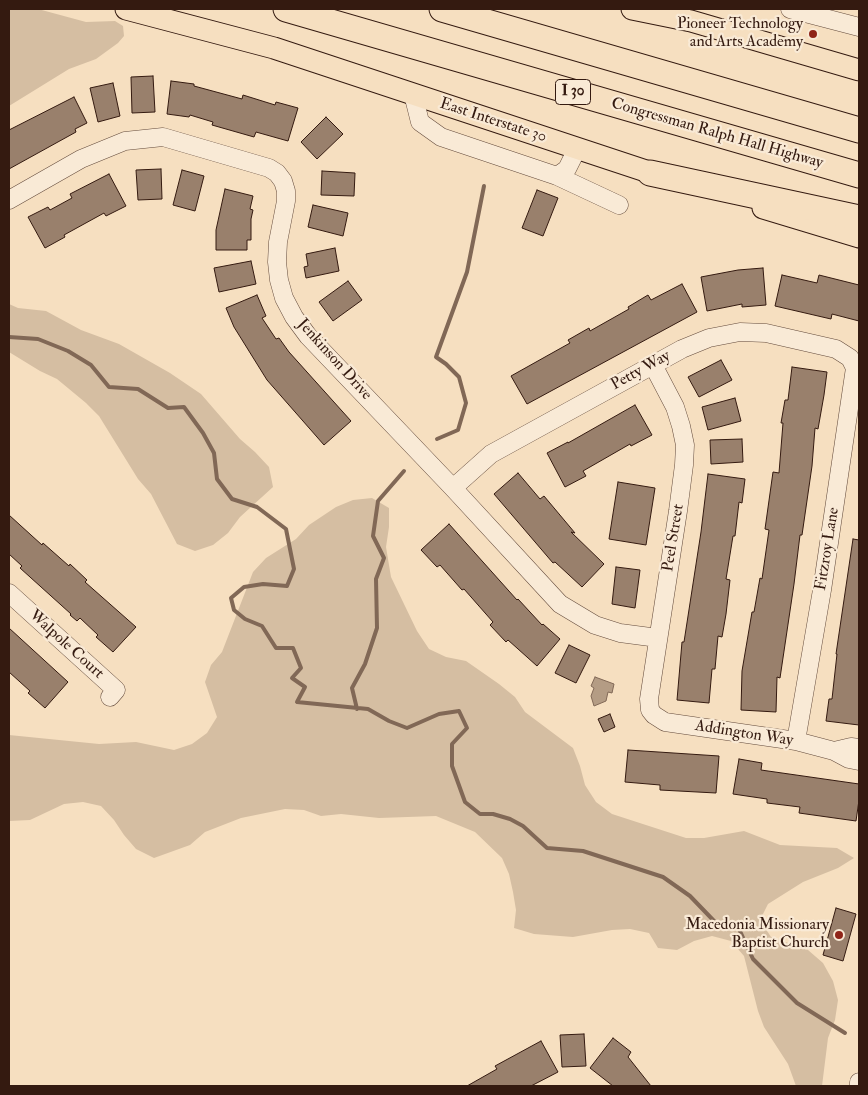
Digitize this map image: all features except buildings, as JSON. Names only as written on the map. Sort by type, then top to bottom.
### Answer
[{"type":"highway","name":"Congressman Ralph Hall Highway","points":[[286,9],[859,175]]},
{"type":"highway","points":[[442,9],[859,130]]},
{"type":"highway","points":[[650,173],[859,218]]},
{"type":"main road","name":"East Interstate 30","points":[[126,9],[274,48],[650,173],[859,237]]},
{"type":"main road","points":[[632,9],[691,21],[859,70]]},
{"type":"street","points":[[790,9],[859,27]]},
{"type":"street","points":[[413,94],[420,122],[441,137],[557,176],[619,205]]},
{"type":"street","name":"Jenkinson Drive","points":[[9,200],[81,159],[125,141],[163,137],[269,168],[277,173],[286,191],[286,201],[278,242],[277,262],[279,280],[284,298],[294,317],[308,336],[453,488],[560,604],[595,626],[620,633],[658,638]]},
{"type":"street","points":[[557,176],[567,170],[577,149]]},
{"type":"street","name":"Petty Way","points":[[453,488],[491,454],[682,349],[709,338],[726,333],[766,333],[820,344],[836,349],[850,358]]},
{"type":"street","name":"Fitzroy Lane","points":[[796,741],[822,590],[855,368],[850,358]]},
{"type":"street","name":"Peel Street","points":[[653,365],[675,407],[682,426],[685,445],[678,511],[649,699],[650,710],[654,715]]},
{"type":"street","name":"Walpole Court","points":[[9,593],[116,690],[110,697]]},
{"type":"street","name":"Addington Way","points":[[654,715],[665,722],[796,741],[834,751],[849,759],[859,760]]},
{"type":"street","name":"Addington Way","points":[[834,751],[851,747],[859,748]]},
{"type":"shaded area","points":[[9,9],[38,9],[86,22],[115,21],[123,26],[124,36],[118,43],[96,59],[69,69],[9,106]]},
{"type":"shaded area","points":[[9,304],[18,308],[46,311],[81,330],[119,344],[170,373],[201,394],[240,439],[269,467],[273,487],[240,517],[228,533],[213,545],[195,551],[177,544],[151,494],[138,479],[99,416],[57,379],[9,352]]},
{"type":"shaded area","points":[[372,498],[389,508],[386,547],[391,577],[417,631],[429,649],[446,657],[466,661],[515,697],[525,712],[573,748],[585,785],[596,802],[612,814],[686,838],[704,838],[744,831],[780,845],[837,848],[854,858],[838,868],[803,882],[768,904],[760,920],[771,937],[808,950],[823,963],[833,981],[838,1000],[835,1020],[828,1038],[822,1086],[796,1086],[788,1064],[764,1027],[744,956],[731,941],[712,936],[694,941],[677,950],[658,948],[649,933],[630,929],[612,930],[573,937],[534,934],[514,928],[516,910],[513,892],[509,874],[502,858],[475,832],[436,816],[379,818],[341,814],[321,816],[304,810],[285,809],[241,818],[205,832],[190,845],[154,858],[136,849],[101,806],[83,802],[64,804],[30,820],[9,821],[9,735],[99,744],[136,742],[174,750],[192,744],[207,733],[217,717],[205,682],[211,665],[222,652],[253,572],[266,558],[296,539],[309,525],[336,507],[353,500]]},
{"type":"shaded area","points":[[595,677],[614,684],[612,693],[608,692],[606,701],[594,706],[591,696],[594,688],[591,686]]},
{"type":"waterway","points":[[437,439],[458,430],[466,403],[459,377],[436,357],[467,272],[484,186]]},
{"type":"waterway","points":[[9,337],[38,339],[68,351],[91,365],[109,387],[138,389],[168,408],[184,407],[203,433],[214,453],[217,479],[232,499],[257,507],[286,529],[294,569],[287,586],[263,584],[244,587],[231,598],[234,610],[245,619],[262,626],[276,648],[293,648],[301,668],[292,678],[305,687],[297,702],[368,709],[389,721],[407,728],[439,714],[459,711],[467,728],[452,744],[452,766],[465,802],[480,814],[493,814],[510,819],[523,826],[547,848],[583,851],[663,877],[690,896],[715,922],[739,929],[753,959],[797,1003],[845,1033]]},
{"type":"waterway","points":[[357,709],[352,688],[365,664],[377,628],[376,579],[384,558],[373,536],[378,501],[404,471]]},
{"type":"place","name":"Pioneer Technology and Arts Academy","points":[[813,34]]},
{"type":"place","name":"Macedonia Missionary Baptist Church","points":[[839,935]]}]
